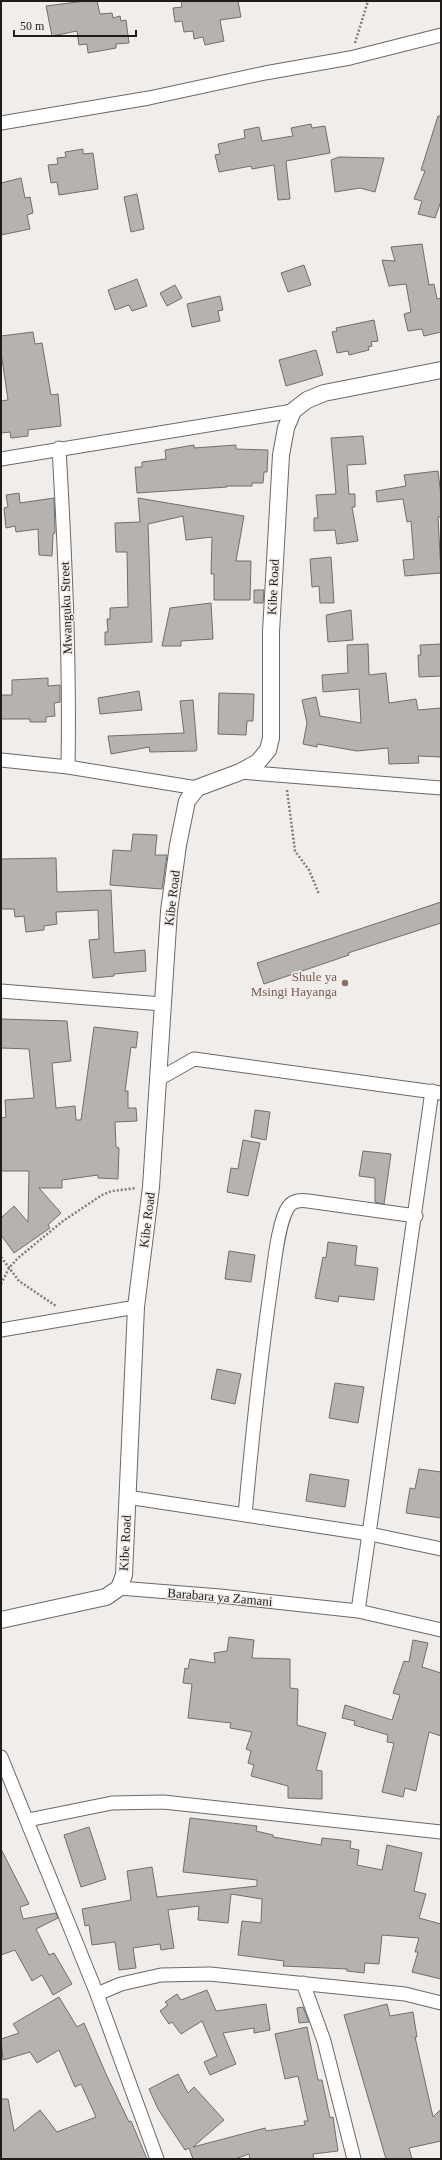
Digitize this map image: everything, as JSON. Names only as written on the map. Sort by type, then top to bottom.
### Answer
[{"type":"street","points":[[1,123],[150,98],[265,73],[350,58],[441,35]]},
{"type":"street","points":[[1,460],[60,448],[293,411],[307,400],[324,393],[441,370]]},
{"type":"street","name":"Kibe Road","points":[[119,1588],[124,1575],[136,1307],[151,1187],[169,911],[178,845],[187,801],[197,788],[240,772],[258,762],[268,750],[271,738],[271,632],[281,455],[286,428],[293,411]]},
{"type":"street","name":"Mwanguku Street","points":[[60,448],[68,648],[68,767]]},
{"type":"street","points":[[1,760],[68,767],[197,788]]},
{"type":"street","points":[[240,772],[441,788]]},
{"type":"street","points":[[1,991],[162,1004]]},
{"type":"street","points":[[157,1080],[194,1059],[436,1092],[392,1373],[358,1611]]},
{"type":"street","points":[[246,1515],[254,1417],[276,1250],[285,1212],[289,1205],[294,1202],[308,1201],[416,1216]]},
{"type":"street","points":[[1,1330],[76,1316],[136,1307]]},
{"type":"street","points":[[127,1496],[370,1534],[441,1549]]},
{"type":"street","points":[[1,1620],[106,1596],[119,1588]]},
{"type":"street","name":"Barabara ya Zamani","points":[[119,1588],[220,1596],[358,1611],[441,1630]]},
{"type":"street","points":[[1,1757],[28,1820],[97,1994],[157,2159]]},
{"type":"street","points":[[28,1820],[112,1803],[163,1802],[441,1832]]},
{"type":"street","points":[[97,1994],[121,1984],[161,1975],[210,1974],[405,1994],[441,2003]]},
{"type":"street","points":[[303,1983],[324,2042],[354,2159]]},
{"type":"path","points":[[350,58],[368,1]]},
{"type":"path","points":[[286,776],[295,851],[309,870],[320,894]]},
{"type":"path","points":[[1,1284],[9,1268],[18,1258],[63,1222],[102,1195],[126,1188],[151,1187]]},
{"type":"path","points":[[1,1257],[23,1284],[76,1316]]},
{"type":"building","points":[[97,1],[100,14],[112,13],[113,18],[120,16],[121,21],[126,20],[129,43],[116,44],[116,48],[88,53],[87,44],[79,45],[77,31],[52,36],[46,6]]},
{"type":"building","points":[[181,1],[238,1],[241,17],[220,20],[224,41],[205,45],[203,37],[194,39],[193,31],[184,32],[182,21],[175,22],[173,8],[182,7]]},
{"type":"building","points":[[438,116],[441,116],[441,201],[435,218],[418,214],[422,201],[414,199],[425,171],[421,170]]},
{"type":"building","points":[[311,124],[312,128],[325,126],[330,153],[286,161],[290,199],[278,200],[274,165],[252,169],[251,166],[219,172],[215,155],[220,154],[218,144],[245,138],[244,130],[259,127],[262,141],[293,136],[291,128]]},
{"type":"building","points":[[83,149],[83,154],[93,153],[98,189],[59,195],[57,182],[51,183],[48,165],[58,164],[57,158],[66,157],[65,152]]},
{"type":"building","points":[[339,157],[384,158],[375,192],[360,188],[335,192],[331,160]]},
{"type":"building","points":[[21,178],[25,198],[30,197],[33,213],[27,215],[30,229],[1,235],[1,183]]},
{"type":"building","points":[[137,194],[144,229],[131,232],[124,197]]},
{"type":"building","points":[[422,244],[429,285],[434,284],[437,299],[441,298],[441,332],[424,336],[422,329],[408,331],[404,314],[411,312],[406,284],[389,286],[382,260],[395,261],[391,247]]},
{"type":"building","points":[[304,265],[311,285],[288,292],[281,273]]},
{"type":"building","points":[[137,279],[147,306],[132,311],[129,305],[115,310],[108,290]]},
{"type":"building","points":[[175,285],[182,298],[167,306],[160,293]]},
{"type":"building","points":[[220,296],[223,310],[218,311],[220,321],[192,327],[187,304]]},
{"type":"building","points":[[374,320],[378,341],[371,342],[372,346],[368,347],[369,350],[349,355],[348,351],[337,353],[332,332],[337,331],[336,328]]},
{"type":"building","points":[[33,332],[35,344],[42,343],[51,395],[58,394],[61,426],[28,430],[28,436],[11,438],[10,432],[1,433],[1,401],[8,400],[1,352],[1,336]]},
{"type":"building","points":[[316,350],[323,375],[286,386],[279,360]]},
{"type":"building","points":[[363,436],[366,464],[347,465],[349,494],[355,494],[355,507],[352,507],[358,541],[337,544],[335,530],[314,531],[314,518],[318,518],[316,495],[336,494],[331,438]]},
{"type":"building","points":[[194,445],[194,448],[236,445],[236,449],[268,450],[267,472],[264,472],[263,483],[252,483],[252,486],[227,486],[137,493],[135,467],[142,467],[142,462],[166,459],[165,450]]},
{"type":"building","points":[[438,471],[441,496],[441,517],[438,517],[441,573],[405,576],[403,560],[414,559],[411,521],[407,522],[403,499],[377,502],[376,491],[406,486],[404,475]]},
{"type":"building","points":[[19,493],[20,503],[54,498],[55,533],[53,534],[52,556],[39,555],[38,529],[16,532],[15,526],[6,528],[4,508],[8,507],[6,495]]},
{"type":"building","points":[[138,498],[244,516],[236,561],[251,561],[250,600],[214,600],[214,574],[211,574],[212,537],[186,540],[183,516],[148,524],[152,642],[105,645],[105,632],[108,632],[107,619],[110,619],[110,608],[128,607],[127,552],[116,552],[115,523],[140,522]]},
{"type":"building","points":[[331,557],[334,603],[320,603],[319,586],[312,587],[310,559]]},
{"type":"building","points":[[254,590],[264,590],[263,603],[254,603]]},
{"type":"building","points":[[211,603],[213,639],[181,641],[181,646],[162,646],[170,608]]},
{"type":"building","points":[[351,610],[353,640],[328,642],[326,615]]},
{"type":"building","points":[[368,644],[369,675],[386,673],[389,703],[416,699],[418,710],[441,708],[441,757],[418,756],[419,763],[389,764],[388,748],[357,751],[317,744],[317,747],[303,744],[307,723],[302,700],[316,697],[320,716],[361,723],[359,689],[323,692],[322,675],[348,673],[347,645]]},
{"type":"building","points":[[441,644],[441,676],[419,677],[418,655],[421,655],[420,645]]},
{"type":"building","points":[[48,678],[48,686],[60,685],[60,702],[54,703],[55,716],[46,717],[46,722],[30,722],[30,719],[1,719],[1,695],[12,695],[12,680]]},
{"type":"building","points":[[139,691],[142,710],[100,714],[98,698]]},
{"type":"building","points":[[219,693],[254,694],[253,721],[247,721],[246,735],[218,734]]},
{"type":"building","points":[[193,700],[196,751],[150,752],[149,747],[111,754],[108,736],[184,733],[180,701]]},
{"type":"building","points":[[133,834],[157,835],[155,855],[167,855],[162,889],[110,885],[113,850],[131,851]]},
{"type":"building","points":[[56,858],[57,892],[111,890],[114,953],[145,950],[146,971],[114,974],[114,976],[93,978],[89,940],[99,939],[98,910],[56,912],[57,924],[44,926],[44,930],[26,932],[24,916],[15,917],[14,909],[1,909],[1,859]]},
{"type":"building","points":[[441,902],[441,923],[348,953],[349,955],[264,984],[257,963]]},
{"type":"building","points":[[1,1019],[67,1021],[71,1061],[52,1063],[56,1108],[75,1106],[76,1120],[81,1120],[94,1027],[138,1032],[136,1048],[131,1047],[125,1091],[128,1091],[128,1108],[136,1108],[137,1121],[115,1122],[116,1147],[119,1148],[118,1179],[98,1178],[98,1175],[62,1180],[62,1188],[39,1188],[61,1213],[48,1225],[50,1228],[14,1253],[1,1235],[1,1218],[14,1206],[28,1222],[29,1171],[1,1171],[1,1118],[6,1117],[5,1100],[34,1098],[29,1049],[1,1048]]},
{"type":"building","points":[[255,1110],[270,1112],[266,1140],[251,1137]]},
{"type":"building","points":[[243,1140],[260,1143],[248,1196],[227,1192],[231,1168],[238,1169]]},
{"type":"building","points":[[363,1151],[391,1154],[384,1204],[375,1202],[375,1178],[359,1176]]},
{"type":"building","points":[[328,1242],[357,1246],[355,1265],[378,1268],[374,1300],[339,1296],[338,1302],[315,1298],[323,1257],[326,1258]]},
{"type":"building","points":[[229,1251],[255,1255],[251,1282],[225,1279]]},
{"type":"building","points":[[217,1369],[241,1374],[235,1404],[211,1399]]},
{"type":"building","points":[[335,1383],[364,1387],[358,1423],[329,1418]]},
{"type":"building","points":[[419,1469],[441,1472],[441,1518],[406,1513],[410,1488],[415,1489]]},
{"type":"building","points":[[310,1474],[349,1480],[345,1507],[306,1501]]},
{"type":"building","points":[[229,1637],[254,1640],[252,1658],[290,1659],[290,1688],[298,1689],[297,1725],[326,1733],[316,1770],[322,1771],[322,1799],[288,1798],[288,1786],[251,1776],[254,1765],[248,1763],[251,1751],[246,1749],[252,1732],[230,1728],[231,1723],[188,1718],[192,1684],[183,1683],[185,1668],[188,1669],[190,1659],[215,1663],[214,1653],[227,1651]]},
{"type":"building","points":[[413,1640],[428,1643],[422,1667],[441,1673],[441,1736],[429,1732],[416,1791],[405,1788],[403,1797],[382,1792],[394,1743],[387,1742],[388,1735],[354,1725],[355,1721],[342,1718],[345,1705],[392,1720],[400,1695],[393,1693],[404,1661],[409,1662]]},
{"type":"building","points":[[190,1818],[257,1826],[256,1831],[273,1835],[273,1837],[321,1845],[322,1838],[351,1841],[350,1848],[359,1850],[357,1865],[382,1870],[387,1845],[422,1853],[414,1891],[426,1894],[419,1918],[441,1924],[441,1979],[412,1972],[418,1952],[415,1952],[419,1938],[382,1935],[379,1964],[365,1963],[364,1973],[347,1971],[347,1969],[283,1966],[284,1961],[238,1955],[242,1921],[261,1923],[262,1899],[231,1894],[228,1923],[198,1920],[199,1906],[168,1910],[174,1948],[161,1950],[160,1944],[133,1948],[136,1968],[119,1970],[115,1942],[92,1945],[89,1925],[85,1926],[82,1909],[131,1900],[127,1871],[152,1867],[157,1897],[257,1886],[257,1880],[183,1872]]},
{"type":"building","points":[[89,1827],[106,1879],[81,1887],[64,1835]]},
{"type":"building","points":[[1,1849],[29,1904],[20,1907],[23,1919],[56,1913],[58,1918],[36,1929],[49,1955],[54,1953],[72,1984],[53,1995],[42,1975],[32,1981],[15,1950],[1,1955]]},
{"type":"building","points":[[207,1990],[216,2011],[266,2004],[270,2030],[254,2033],[254,2028],[223,2033],[236,2064],[210,2075],[204,2062],[217,2056],[202,2021],[181,2034],[172,2022],[169,2024],[160,2011],[168,2005],[165,2002],[177,1994],[181,2000]]},
{"type":"building","points":[[59,1997],[77,2027],[84,2023],[106,2074],[129,2122],[131,2121],[147,2159],[1,2159],[1,2099],[8,2099],[14,2131],[40,2110],[57,2132],[96,2117],[81,2084],[75,2087],[59,2050],[37,2063],[30,2052],[3,2060],[1,2039],[19,2033],[13,2024]]},
{"type":"building","points":[[387,2004],[390,2016],[413,2012],[417,2037],[415,2037],[433,2117],[441,2109],[441,2141],[409,2148],[412,2159],[386,2159],[344,2015]]},
{"type":"building","points":[[303,2007],[309,2022],[299,2023],[297,2008]]},
{"type":"building","points":[[307,2027],[318,2080],[322,2080],[330,2118],[333,2117],[338,2151],[313,2154],[314,2159],[250,2159],[249,2154],[235,2159],[193,2159],[189,2148],[185,2150],[158,2109],[149,2089],[178,2074],[188,2093],[194,2087],[224,2120],[193,2147],[265,2128],[266,2131],[305,2125],[304,2121],[308,2121],[298,2076],[285,2079],[275,2034]]},
{"type":"place","name":"Shule ya Msingi Hayanga","points":[[345,983]]}]
